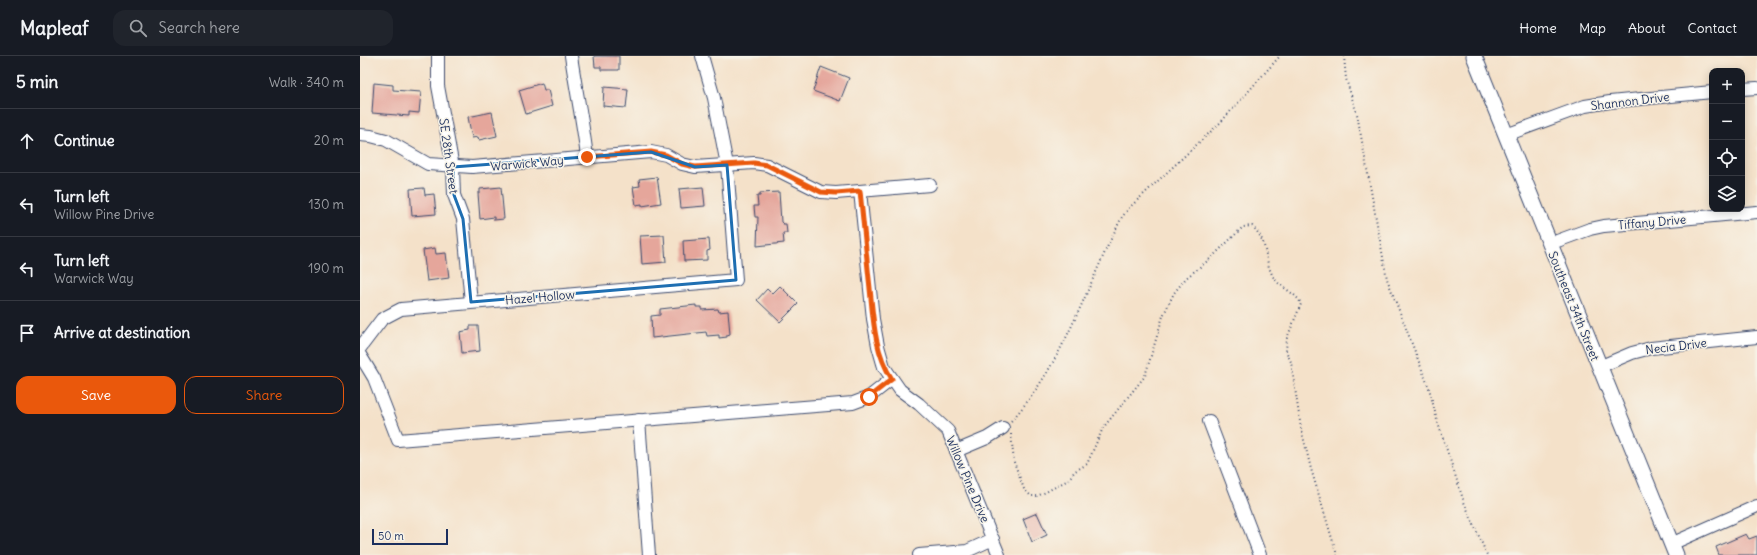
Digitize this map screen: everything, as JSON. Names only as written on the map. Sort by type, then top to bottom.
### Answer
[{"type":"street","name":"SE 28th Street","points":[[438,56],[438,86],[453,166],[454,195],[463,219],[471,302]]},
{"type":"street","points":[[571,56],[576,90],[583,120],[587,157]]},
{"type":"street","points":[[702,56],[714,98],[728,165]]},
{"type":"street","name":"Southeast 34th Street","points":[[1474,56],[1673,549]]},
{"type":"street","points":[[1745,89],[1757,88]]},
{"type":"street","name":"Shannon Drive","points":[[1506,135],[1585,106],[1610,102],[1709,92]]},
{"type":"street","name":"Warwick Way","points":[[360,135],[386,140],[428,164],[472,167],[651,152],[666,155],[682,164],[695,167],[754,163],[767,165],[821,192],[836,193],[930,185]]},
{"type":"street","name":"Hazel Hollow","points":[[360,348],[382,319],[401,309],[736,280],[728,165]]},
{"type":"street","name":"Willow Pine Drive","points":[[860,191],[873,320],[884,367],[900,390],[919,404],[948,431],[999,555]]},
{"type":"street","name":"Tiffany Drive","points":[[1550,244],[1590,229],[1604,226],[1757,212]]},
{"type":"street","name":"Necia Drive","points":[[1599,367],[1632,353],[1651,348],[1757,337]]},
{"type":"street","points":[[360,355],[374,378],[398,440],[854,402],[869,397],[892,379]]},
{"type":"street","points":[[639,420],[649,555]]},
{"type":"street","points":[[1210,421],[1260,555]]},
{"type":"street","points":[[956,450],[987,438],[1007,424]]},
{"type":"street","points":[[1673,549],[1757,506]]},
{"type":"street","points":[[919,555],[966,551],[993,539]]},
{"type":"path","points":[[1280,56],[1221,122],[1130,207],[1122,217],[1071,329],[1045,379],[1007,424],[1014,462],[1024,488],[1031,496],[1036,496],[1046,492],[1068,480],[1089,462],[1094,446],[1103,428],[1145,376],[1163,316],[1174,293],[1186,278],[1210,259],[1243,227],[1252,226],[1264,242],[1270,271],[1277,282],[1298,299],[1301,304],[1287,338],[1286,350],[1291,362],[1301,428],[1311,469],[1337,555]]},
{"type":"path","points":[[1344,56],[1347,86],[1357,114],[1387,279],[1428,388],[1464,502],[1487,555]]},
{"type":"highlighted area","points":[[651,152],[695,167],[727,165],[736,280],[471,302],[463,219],[454,195],[453,167]]},
{"type":"building","points":[[594,56],[619,56],[619,70],[601,70],[601,67],[595,67]]},
{"type":"building","points":[[821,67],[849,78],[840,101],[813,91]]},
{"type":"building","points":[[374,83],[393,85],[393,90],[421,92],[419,113],[409,112],[409,116],[372,113]]},
{"type":"building","points":[[542,83],[544,90],[548,90],[552,106],[526,114],[519,90]]},
{"type":"building","points":[[604,87],[628,89],[626,108],[603,106]]},
{"type":"building","points":[[492,112],[497,136],[479,140],[478,137],[472,138],[468,117]]},
{"type":"building","points":[[657,177],[661,203],[642,206],[642,204],[636,205],[633,187],[640,186],[639,179]]},
{"type":"building","points":[[501,187],[504,219],[494,220],[494,217],[480,219],[478,193],[480,193],[480,189]]},
{"type":"building","points":[[703,187],[705,206],[681,208],[679,189]]},
{"type":"building","points":[[424,188],[425,195],[434,194],[436,214],[412,216],[410,189]]},
{"type":"building","points":[[779,192],[781,222],[786,224],[787,233],[783,233],[784,243],[757,246],[758,217],[755,217],[754,206],[758,206],[757,196],[760,196],[760,193]]},
{"type":"building","points":[[664,235],[666,262],[642,264],[640,236]]},
{"type":"building","points":[[709,239],[710,250],[707,251],[707,260],[684,261],[683,241]]},
{"type":"building","points":[[435,248],[436,254],[446,253],[449,278],[427,281],[423,250]]},
{"type":"building","points":[[780,286],[798,304],[780,322],[757,300],[767,289],[772,294]]},
{"type":"building","points":[[696,305],[696,307],[702,307],[702,310],[718,309],[719,312],[728,311],[730,334],[727,335],[727,337],[719,338],[719,335],[707,336],[706,332],[652,338],[651,316],[660,315],[660,309]]},
{"type":"building","points":[[470,326],[478,326],[480,351],[462,353],[460,332],[470,330]]},
{"type":"building","points":[[1037,513],[1047,535],[1032,542],[1023,519]]},
{"type":"building","points":[[1746,534],[1749,539],[1757,536],[1757,555],[1719,555],[1716,547]]},
{"type":"route","points":[[587,157],[651,152],[666,155],[682,164],[695,167],[754,163],[767,165],[821,192],[836,193],[860,191],[873,320],[884,367],[892,379],[869,397]]}]
